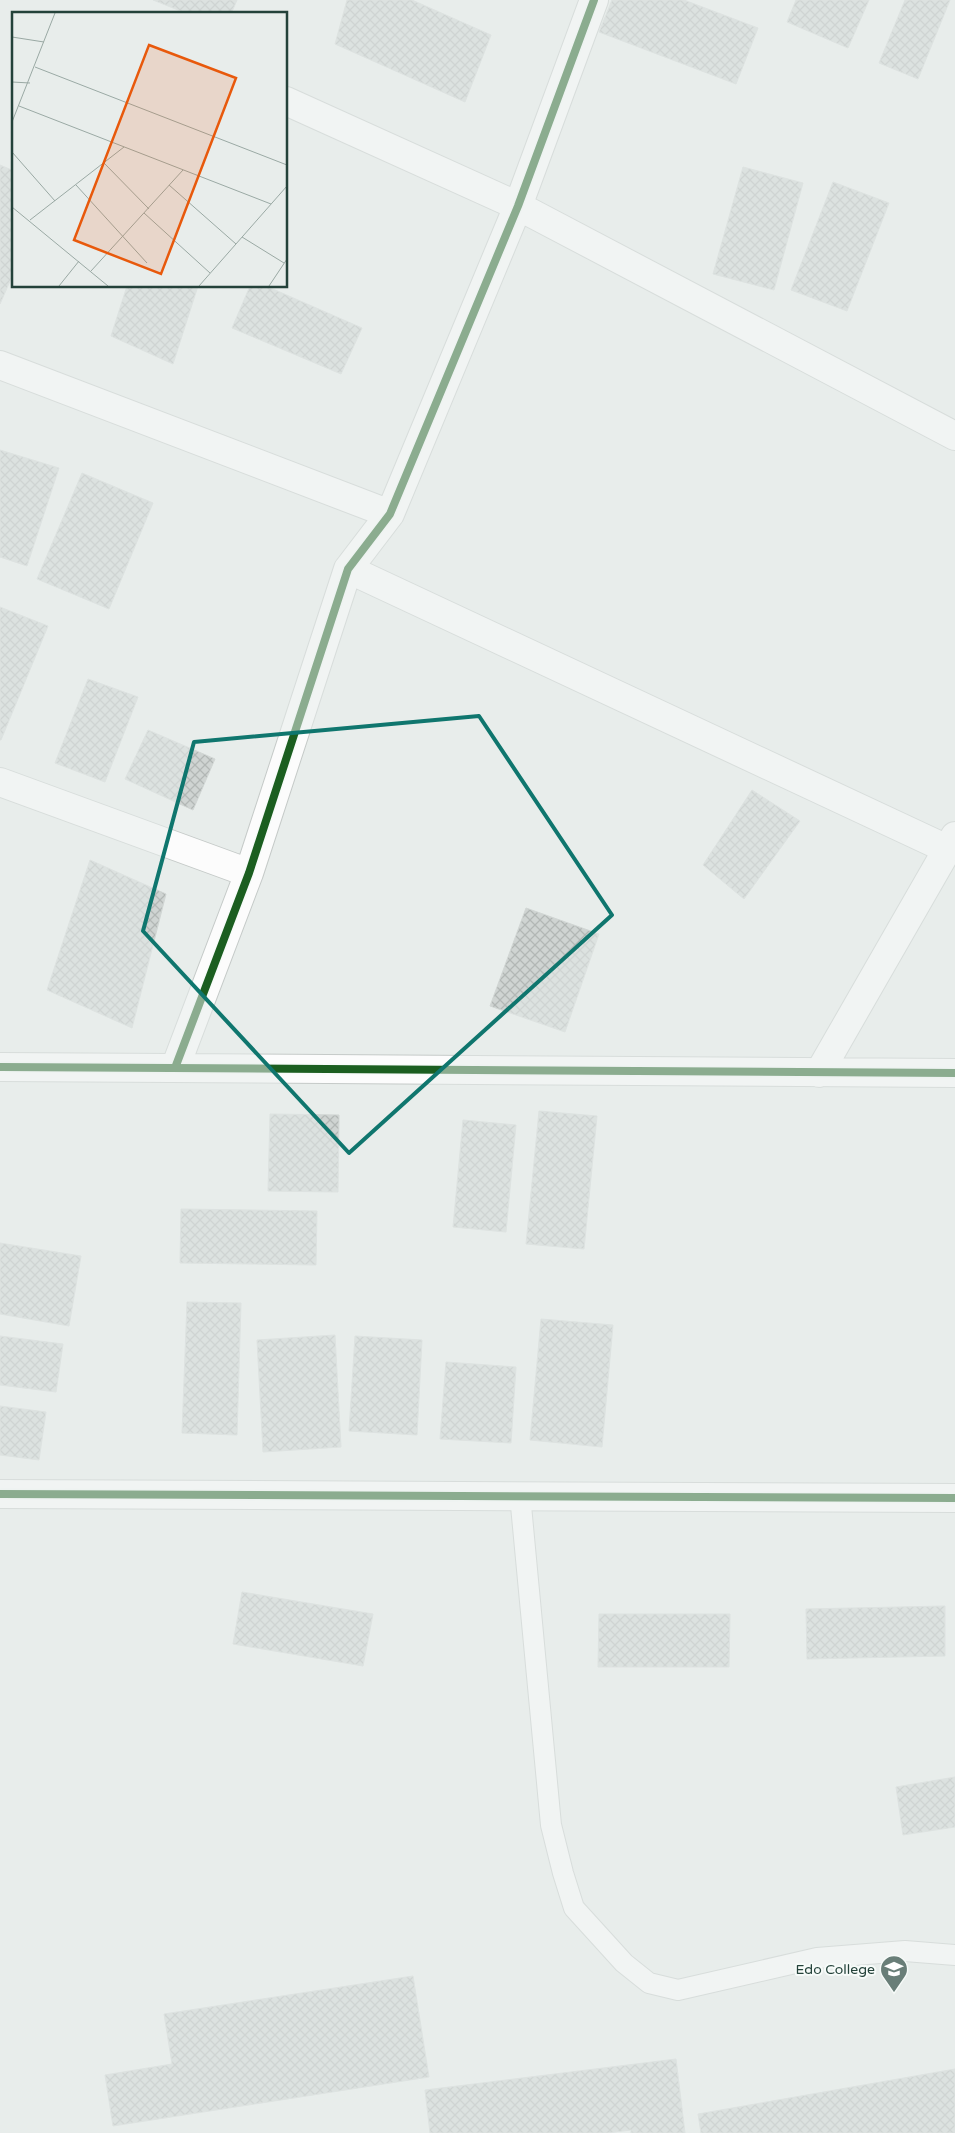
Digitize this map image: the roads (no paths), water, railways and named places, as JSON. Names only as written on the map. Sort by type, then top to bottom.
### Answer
[{"type":"street","points":[[175,1068],[249,873],[348,569],[390,514],[518,206],[594,0]]},
{"type":"street","points":[[288,102],[518,206],[955,436]]},
{"type":"street","points":[[0,365],[390,514]]},
{"type":"street","points":[[348,569],[951,843],[819,1073]]},
{"type":"street","points":[[0,782],[249,873]]},
{"type":"street","points":[[0,1067],[955,1073]]},
{"type":"street","points":[[0,1494],[955,1498]]},
{"type":"lane","points":[[520,1496],[551,1825],[574,1908],[624,1963],[649,1983],[678,1990],[817,1958],[905,1951],[955,1955]]},
{"type":"place","name":"Edo College","points":[[894,1993]]}]
